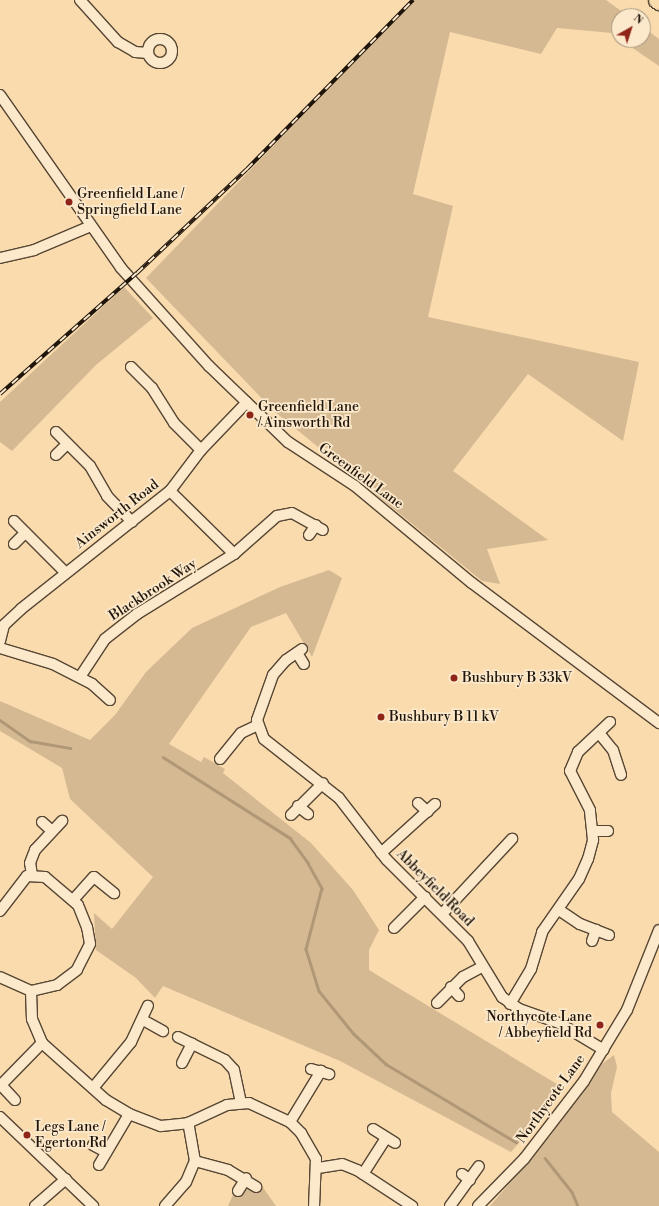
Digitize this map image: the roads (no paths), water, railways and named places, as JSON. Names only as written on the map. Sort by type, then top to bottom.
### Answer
[{"type":"street","points":[[80,0],[118,42],[135,52],[148,53]]},
{"type":"street","name":"Greenfield Lane","points":[[0,95],[128,277],[209,366],[288,442],[355,486],[472,583],[659,723]]},
{"type":"street","points":[[0,258],[34,250],[92,226]]},
{"type":"street","points":[[131,367],[136,379],[174,423],[201,450]]},
{"type":"street","name":"Ainsworth Road","points":[[0,641],[4,625],[65,572],[132,522],[170,491],[201,450],[247,402]]},
{"type":"street","points":[[56,432],[90,466],[107,496],[132,522]]},
{"type":"street","points":[[56,455],[67,444]]},
{"type":"street","points":[[170,491],[234,554]]},
{"type":"street","name":"Blackbrook Way","points":[[80,677],[105,639],[137,614],[234,554],[270,521],[284,513],[302,516],[319,528],[309,535]]},
{"type":"street","points":[[14,521],[65,572]]},
{"type":"street","points":[[14,544],[26,532]]},
{"type":"street","points":[[0,648],[53,664],[80,677],[110,700]]},
{"type":"street","points":[[220,759],[241,733],[256,726],[273,674],[300,651],[304,664]]},
{"type":"street","points":[[510,1004],[531,969],[542,932],[559,910],[579,879],[591,850],[593,832],[590,810],[570,771],[578,752],[610,722]]},
{"type":"street","name":"Abbeyfield Road","points":[[256,726],[276,750],[323,782],[381,853],[468,942],[494,988],[510,1004],[559,1023],[604,1050]]},
{"type":"street","points":[[599,733],[613,750],[621,775]]},
{"type":"street","points":[[291,815],[298,806],[323,782]]},
{"type":"street","points":[[418,803],[428,812]]},
{"type":"street","points":[[381,853],[428,812],[435,804]]},
{"type":"street","points":[[298,806],[308,814]]},
{"type":"street","points":[[34,875],[30,863],[35,850],[62,820]]},
{"type":"street","points":[[42,822],[52,831]]},
{"type":"street","points":[[593,832],[608,832]]},
{"type":"street","points":[[442,914],[512,839]]},
{"type":"street","points":[[0,909],[21,881],[34,875],[55,884],[73,900],[87,927],[88,953],[77,970],[63,981],[31,991],[0,977]]},
{"type":"street","points":[[73,900],[94,877],[114,894]]},
{"type":"street","points":[[394,928],[425,897]]},
{"type":"street","points":[[559,910],[596,930],[609,935]]},
{"type":"street","points":[[592,941],[596,930]]},
{"type":"street","name":"Northycote Lane","points":[[478,1206],[553,1124],[604,1050],[640,982],[659,930]]},
{"type":"street","points":[[437,1003],[451,987],[482,967]]},
{"type":"street","points":[[451,987],[459,996]]},
{"type":"street","points":[[31,991],[32,1019],[42,1043],[93,1088],[129,1114],[161,1126],[188,1123],[241,1103],[258,1105],[290,1122],[309,1143],[318,1168],[314,1206]]},
{"type":"street","points":[[93,1088],[130,1042],[143,1020],[148,1006]]},
{"type":"street","points":[[143,1020],[163,1031]]},
{"type":"street","points":[[178,1036],[225,1060],[234,1070],[241,1103]]},
{"type":"street","points":[[182,1063],[192,1042]]},
{"type":"street","points":[[15,1100],[0,1084],[42,1043]]},
{"type":"street","points":[[290,1122],[320,1071]]},
{"type":"street","points":[[99,1165],[129,1114]]},
{"type":"street","points":[[0,1117],[93,1206]]},
{"type":"street","points":[[165,1206],[186,1182],[195,1161],[188,1123]]},
{"type":"street","points":[[373,1129],[395,1144]]},
{"type":"street","points":[[363,1174],[386,1138]]},
{"type":"street","points":[[93,1145],[106,1152]]},
{"type":"street","points":[[195,1161],[246,1178],[256,1187]]},
{"type":"street","points":[[318,1168],[342,1164],[363,1174],[412,1206]]},
{"type":"street","points":[[450,1206],[466,1177],[479,1166]]},
{"type":"street","points":[[238,1191],[246,1178]]},
{"type":"street","points":[[35,1206],[66,1179]]},
{"type":"waterway","points":[[0,720],[30,741],[70,748]]},
{"type":"waterway","points":[[163,757],[290,838],[308,863],[322,888],[306,949],[319,991],[354,1034],[386,1064],[516,1142]]},
{"type":"waterway","points":[[545,1158],[572,1192],[578,1206]]},
{"type":"railway","points":[[0,394],[137,273],[247,169],[413,0]]},
{"type":"place","name":"Greenfield Lane / Springfield Lane","points":[[69,202]]},
{"type":"place","name":"Greenfield Lane / Ainsworth Rd","points":[[250,415]]},
{"type":"place","name":"Bushbury B 33kV","points":[[454,678]]},
{"type":"place","name":"Bushbury B 11 kV","points":[[381,717]]},
{"type":"place","name":"Northycote Lane / Abbeyfield Rd","points":[[600,1025]]},
{"type":"place","name":"Legs Lane / Egerton Rd","points":[[27,1135]]}]
